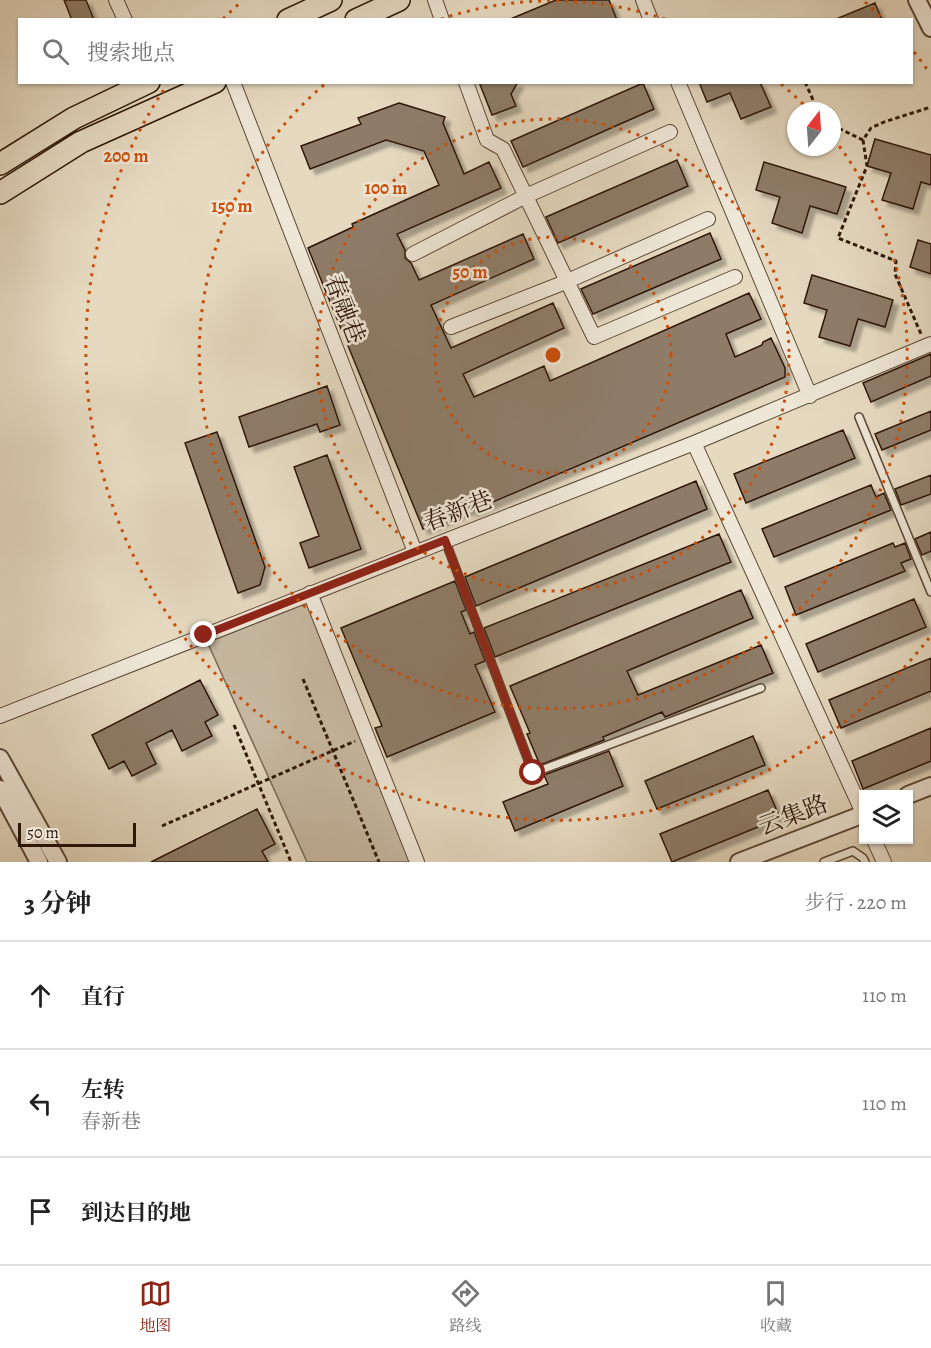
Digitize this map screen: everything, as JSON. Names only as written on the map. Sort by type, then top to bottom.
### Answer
[{"type":"main road","points":[[292,18],[331,0]]},
{"type":"main road","points":[[360,18],[399,0]]},
{"type":"main road","points":[[0,164],[74,118],[145,84]]},
{"type":"main road","points":[[0,194],[81,142],[211,84]]},
{"type":"street","points":[[116,0],[124,18]]},
{"type":"street","points":[[435,0],[441,18]]},
{"type":"street","points":[[643,0],[650,18]]},
{"type":"street","points":[[917,0],[931,27]]},
{"type":"street","name":"春融巷","points":[[234,84],[414,552]]},
{"type":"street","points":[[467,84],[488,140],[503,149],[594,337],[735,277]]},
{"type":"street","points":[[679,84],[810,396]]},
{"type":"street","points":[[413,254],[526,196],[670,132]]},
{"type":"street","points":[[451,327],[708,219]]},
{"type":"street","name":"春新巷","points":[[0,716],[694,443],[929,345]]},
{"type":"street","points":[[694,443],[859,805]]},
{"type":"street","points":[[310,593],[417,862]]},
{"type":"street","points":[[0,758],[57,862]]},
{"type":"street","points":[[913,793],[931,786]]},
{"type":"street","points":[[0,789],[39,862]]},
{"type":"street","name":"云集路","points":[[739,862],[859,816]]},
{"type":"street","points":[[876,844],[884,862]]},
{"type":"lane","points":[[859,417],[931,592]]},
{"type":"lane","points":[[445,540],[533,773],[761,688]]},
{"type":"lane","points":[[824,862],[853,851],[865,862]]},
{"type":"path","points":[[806,84],[814,102]]},
{"type":"path","points":[[929,345],[895,274],[896,261],[838,238],[867,166],[863,140],[871,129],[878,125],[931,107]]},
{"type":"path","points":[[841,129],[863,140]]},
{"type":"path","points":[[303,679],[379,862]]},
{"type":"path","points":[[234,725],[291,862]]},
{"type":"path","points":[[162,826],[367,736]]},
{"type":"shaded area","points":[[310,593],[417,862],[307,862],[204,635]]},
{"type":"building","points":[[64,0],[86,0],[93,18],[71,18]]},
{"type":"building","points":[[556,0],[609,0],[616,18],[513,18]]},
{"type":"building","points":[[875,3],[881,18],[838,18]]},
{"type":"building","points":[[480,84],[517,84],[511,94],[516,106],[492,115]]},
{"type":"building","points":[[641,84],[643,84],[654,109],[523,167],[511,141]]},
{"type":"building","points":[[700,84],[761,84],[771,107],[741,119],[730,93],[707,102]]},
{"type":"building","points":[[399,103],[445,117],[443,123],[464,174],[489,162],[501,188],[397,234],[405,250],[405,258],[411,263],[419,280],[523,234],[534,259],[431,305],[451,348],[553,303],[564,328],[463,374],[474,397],[544,366],[550,381],[749,293],[761,319],[726,334],[735,357],[762,345],[771,338],[785,368],[785,377],[472,511],[471,508],[423,529],[308,248],[353,227],[352,224],[439,185],[424,151],[386,140],[310,169],[301,146],[361,124],[358,118]]},
{"type":"building","points":[[875,139],[931,155],[931,185],[921,182],[913,209],[882,200],[891,173],[867,166]]},
{"type":"building","points":[[677,160],[688,186],[558,243],[546,217]]},
{"type":"building","points":[[764,162],[846,187],[837,214],[810,206],[802,233],[772,223],[780,197],[756,190]]},
{"type":"building","points":[[710,233],[721,259],[593,314],[581,289]]},
{"type":"building","points":[[918,240],[931,244],[931,274],[910,267]]},
{"type":"building","points":[[812,275],[893,300],[885,327],[858,319],[850,346],[819,337],[827,310],[804,303]]},
{"type":"building","points":[[931,354],[931,376],[871,402],[863,383]]},
{"type":"building","points":[[327,386],[340,425],[320,432],[317,424],[249,447],[239,417]]},
{"type":"building","points":[[931,411],[931,430],[882,450],[875,434]]},
{"type":"building","points":[[843,430],[855,458],[746,503],[734,474]]},
{"type":"building","points":[[217,432],[265,567],[260,585],[238,593],[185,443]]},
{"type":"building","points":[[327,455],[361,549],[309,568],[300,543],[319,536],[294,467]]},
{"type":"building","points":[[931,475],[931,494],[901,505],[895,489]]},
{"type":"building","points":[[696,481],[707,509],[476,606],[465,577]]},
{"type":"building","points":[[871,485],[876,497],[884,493],[891,510],[774,557],[762,529]]},
{"type":"building","points":[[931,532],[931,551],[922,555],[915,539]]},
{"type":"building","points":[[719,534],[731,562],[495,657],[484,628]]},
{"type":"building","points":[[893,543],[895,547],[905,543],[911,559],[901,563],[905,571],[796,615],[785,587]]},
{"type":"building","points":[[455,581],[466,610],[461,612],[470,634],[474,632],[485,661],[475,665],[495,712],[387,757],[375,728],[382,726],[341,628]]},
{"type":"building","points":[[741,590],[753,618],[627,671],[638,695],[761,645],[773,673],[665,717],[662,712],[603,737],[604,740],[540,765],[527,734],[530,733],[510,686]]},
{"type":"building","points":[[914,599],[926,627],[818,672],[806,644]]},
{"type":"building","points":[[931,658],[931,691],[841,728],[829,700]]},
{"type":"building","points":[[200,680],[218,715],[205,722],[212,736],[182,751],[172,730],[146,743],[156,764],[132,776],[124,761],[109,769],[92,735]]},
{"type":"building","points":[[931,728],[931,761],[863,789],[852,761]]},
{"type":"building","points":[[753,736],[765,765],[657,809],[645,781]]},
{"type":"building","points":[[609,751],[623,786],[515,831],[503,802],[548,784],[544,775]]},
{"type":"building","points":[[768,790],[780,818],[672,862],[660,834]]},
{"type":"building","points":[[257,809],[275,844],[262,851],[268,862],[151,862]]},
{"type":"route","points":[[204,635],[445,540],[533,773]]}]
